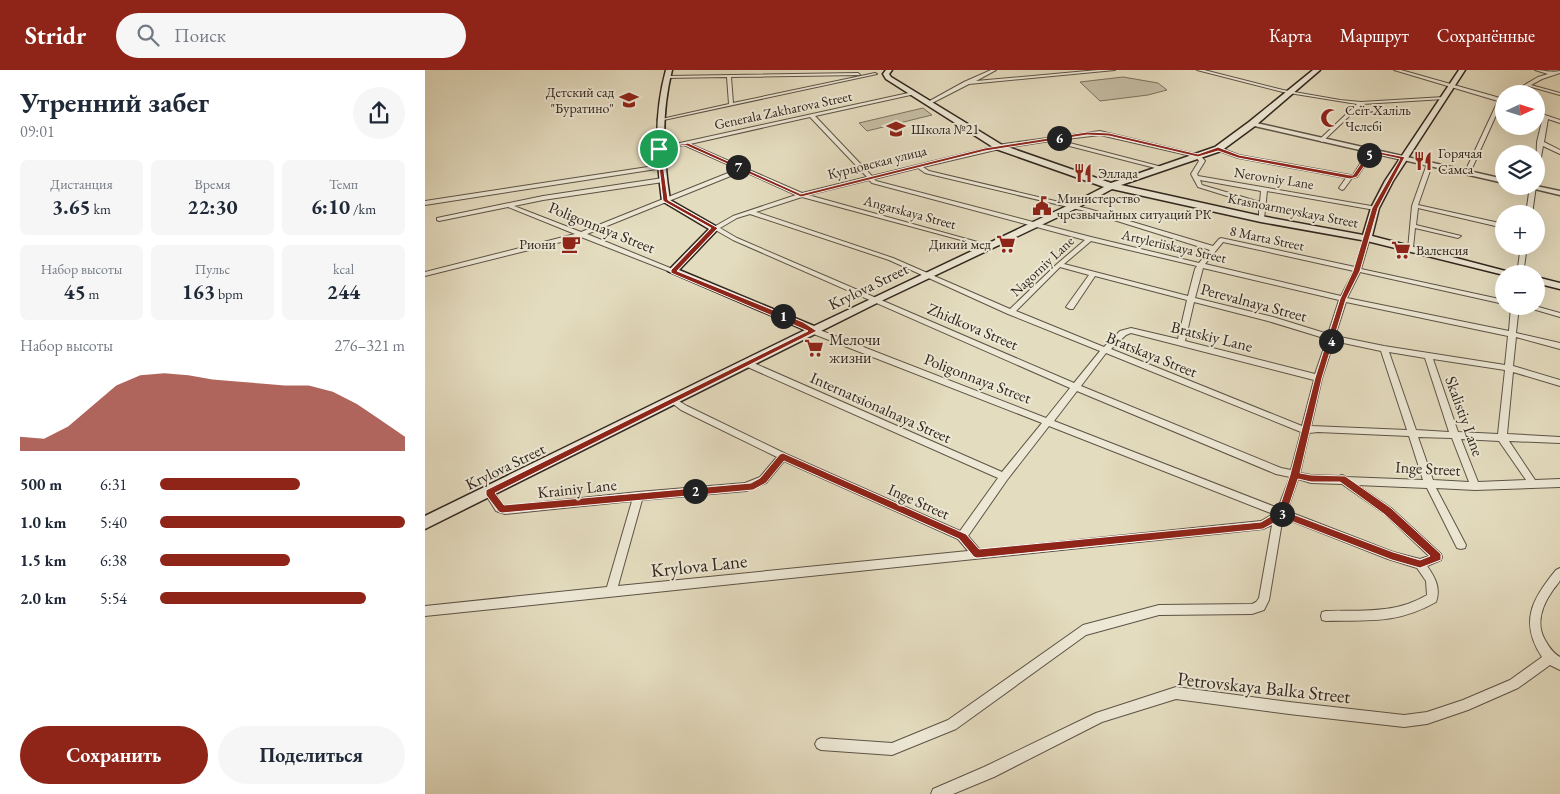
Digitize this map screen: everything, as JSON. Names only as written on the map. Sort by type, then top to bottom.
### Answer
[{"type":"main road","name":"Krylova Street","points":[[425,523],[746,363],[1074,206],[1111,186],[1218,149],[1252,124],[1317,70]]},
{"type":"main road","points":[[1367,238],[1375,208],[1403,158],[1462,70]]},
{"type":"main road","name":"Krasnoarmeyskaya Street","points":[[887,72],[888,78],[999,147],[1111,186],[1261,219],[1367,238],[1495,270]]},
{"type":"main road","points":[[666,201],[659,149],[659,120],[668,74]]},
{"type":"main road","name":"Zhidkova Street","points":[[666,201],[715,228]]},
{"type":"main road","name":"Курцовская улица","points":[[673,271],[715,228]]},
{"type":"main road","name":"Poligonnaya Street","points":[[673,271],[800,323],[813,331]]},
{"type":"main road","points":[[1545,282],[1560,286]]},
{"type":"street","points":[[928,103],[994,70]]},
{"type":"street","points":[[966,83],[1113,70]]},
{"type":"street","points":[[1199,70],[1290,93],[1361,103],[1443,98]]},
{"type":"street","points":[[1396,70],[1495,97]]},
{"type":"street","points":[[1537,70],[1560,74]]},
{"type":"street","points":[[659,120],[887,72]]},
{"type":"street","points":[[668,74],[729,76],[875,74]]},
{"type":"street","points":[[1528,85],[1553,74]]},
{"type":"street","points":[[729,76],[731,104]]},
{"type":"street","points":[[1545,90],[1560,94]]},
{"type":"street","name":"Generala Zakharova Street","points":[[659,149],[913,94]]},
{"type":"street","points":[[1322,140],[1361,103]]},
{"type":"street","name":"Artyleriiskaya Street","points":[[812,116],[874,182],[1090,239],[1343,299],[1512,334],[1560,346]]},
{"type":"street","points":[[1467,174],[1495,116]]},
{"type":"street","points":[[1540,145],[1546,117],[1560,122]]},
{"type":"street","points":[[1252,124],[1495,179]]},
{"type":"street","name":"Курцовская улица","points":[[715,228],[750,212],[801,195],[999,147],[1049,139],[1100,133],[1198,156]]},
{"type":"street","points":[[1049,139],[1163,168]]},
{"type":"street","points":[[1540,142],[1560,152]]},
{"type":"street","name":"Angarskaya Street","points":[[686,144],[801,195],[989,246]]},
{"type":"street","points":[[1218,149],[1238,156],[1350,177],[1355,176],[1371,151]]},
{"type":"street","points":[[1198,156],[1202,161],[1194,174],[1201,187],[1262,205]]},
{"type":"street","points":[[1235,165],[1238,156]]},
{"type":"street","points":[[1410,248],[1415,206],[1429,165]]},
{"type":"street","name":"8 Marta Street","points":[[918,166],[927,172],[1074,206],[1215,249],[1219,241],[1227,240],[1357,271],[1495,300]]},
{"type":"street","name":"Poligonnaya Street","points":[[425,203],[661,167]]},
{"type":"street","points":[[425,274],[580,235],[744,169]]},
{"type":"street","points":[[1342,188],[1350,177]]},
{"type":"street","name":"Nerovniy Lane","points":[[1197,178],[1375,208]]},
{"type":"street","name":"Poligonnaya Street","points":[[439,219],[543,198],[663,180]]},
{"type":"street","points":[[1261,219],[1264,189]]},
{"type":"street","points":[[1545,190],[1560,193]]},
{"type":"street","name":"Poligonnaya Street","points":[[510,205],[580,235],[673,271]]},
{"type":"street","points":[[1415,206],[1495,224]]},
{"type":"street","name":"Bratskaya Street","points":[[750,212],[891,259],[1011,312],[1305,430],[1560,440]]},
{"type":"street","points":[[1413,226],[1458,236]]},
{"type":"street","name":"Zhidkova Street","points":[[715,228],[735,239],[1076,386],[1279,471],[1295,475]]},
{"type":"street","points":[[821,744],[892,749],[952,725],[1083,630],[1159,610],[1253,608],[1260,606],[1264,600],[1276,528],[1295,475],[1319,378],[1333,338],[1343,299],[1357,271],[1367,238]]},
{"type":"street","name":"Nagorniy Lane","points":[[1011,312],[1059,265],[1090,239]]},
{"type":"street","points":[[1181,342],[1198,269],[1215,249]]},
{"type":"street","name":"Perevalnaya Street","points":[[1059,265],[1333,338],[1384,349],[1509,368],[1560,383]]},
{"type":"street","points":[[1070,308],[1094,273]]},
{"type":"street","points":[[1545,311],[1560,315]]},
{"type":"street","points":[[1514,315],[1502,438],[1533,484]]},
{"type":"street","name":"Bratskiy Lane","points":[[1105,350],[1123,333],[1131,330],[1319,378]]},
{"type":"street","name":"Poligonnaya Street","points":[[813,331],[1282,514],[1392,556],[1420,564]]},
{"type":"street","points":[[1384,349],[1429,483],[1461,545]]},
{"type":"street","points":[[962,536],[1004,478],[1105,350]]},
{"type":"street","name":"Skalistiy Lane","points":[[1428,356],[1455,436],[1475,486]]},
{"type":"street","name":"Internatsionalnaya Street","points":[[746,363],[1004,478]]},
{"type":"street","name":"Inge Street","points":[[672,400],[684,408],[783,456],[962,536],[977,554]]},
{"type":"street","name":"Krainiy Lane","points":[[489,492],[499,508],[505,510],[753,486],[763,480],[783,456]]},
{"type":"street","name":"Inge Street","points":[[1295,475],[1311,479],[1475,486],[1560,483]]},
{"type":"street","points":[[1326,616],[1362,615],[1409,610],[1432,598],[1434,592],[1432,581],[1420,564],[1437,557],[1388,511],[1342,479]]},
{"type":"street","points":[[611,592],[638,496]]},
{"type":"street","points":[[977,554],[1263,525],[1282,514]]},
{"type":"street","name":"Krylova Lane","points":[[425,611],[977,554]]},
{"type":"street","points":[[1555,661],[1535,634],[1534,622],[1546,588],[1560,573]]},
{"type":"street","name":"Petrovskaya Balka Street","points":[[938,794],[989,772],[1100,717],[1176,693],[1404,721],[1427,718],[1464,706],[1514,684],[1555,661]]},
{"type":"shaded area","points":[[1123,77],[1158,83],[1167,90],[1148,95],[1100,101],[1080,82]]},
{"type":"shaded area","points":[[923,108],[932,115],[867,131],[859,123]]},
{"type":"place","name":"Детский сад \"Буратино\"","points":[[629,100]]},
{"type":"place","name":"Сеїт-Халіль Челебі","points":[[1330,118]]},
{"type":"place","name":"Школа №21","points":[[896,129]]},
{"type":"place","name":"Горячая Самса","points":[[1423,161]]},
{"type":"place","name":"Эллада","points":[[1083,173]]},
{"type":"place","name":"Министерство чрезвычайных ситуаций РК","points":[[1042,206]]},
{"type":"place","name":"Риони","points":[[571,244]]},
{"type":"place","name":"Дикий мед","points":[[1006,244]]},
{"type":"place","name":"Валенсия","points":[[1401,250]]},
{"type":"place","name":"Мелочи жизни","points":[[814,348]]},
{"type":"route","points":[[659,149],[666,201],[715,228],[673,271],[800,323],[813,331],[489,492],[499,508],[509,510],[753,486],[763,480],[783,456],[962,536],[977,554],[1263,525],[1282,514],[1295,475],[1311,479],[1342,479],[1388,511],[1437,557],[1420,564],[1392,556],[1282,514],[1295,475],[1319,378],[1333,338],[1343,299],[1357,271],[1375,208],[1403,158],[1371,151],[1355,176],[1350,177],[1238,156],[1218,149],[1198,156],[1100,133],[1004,146],[801,195],[686,144],[659,149]]}]
